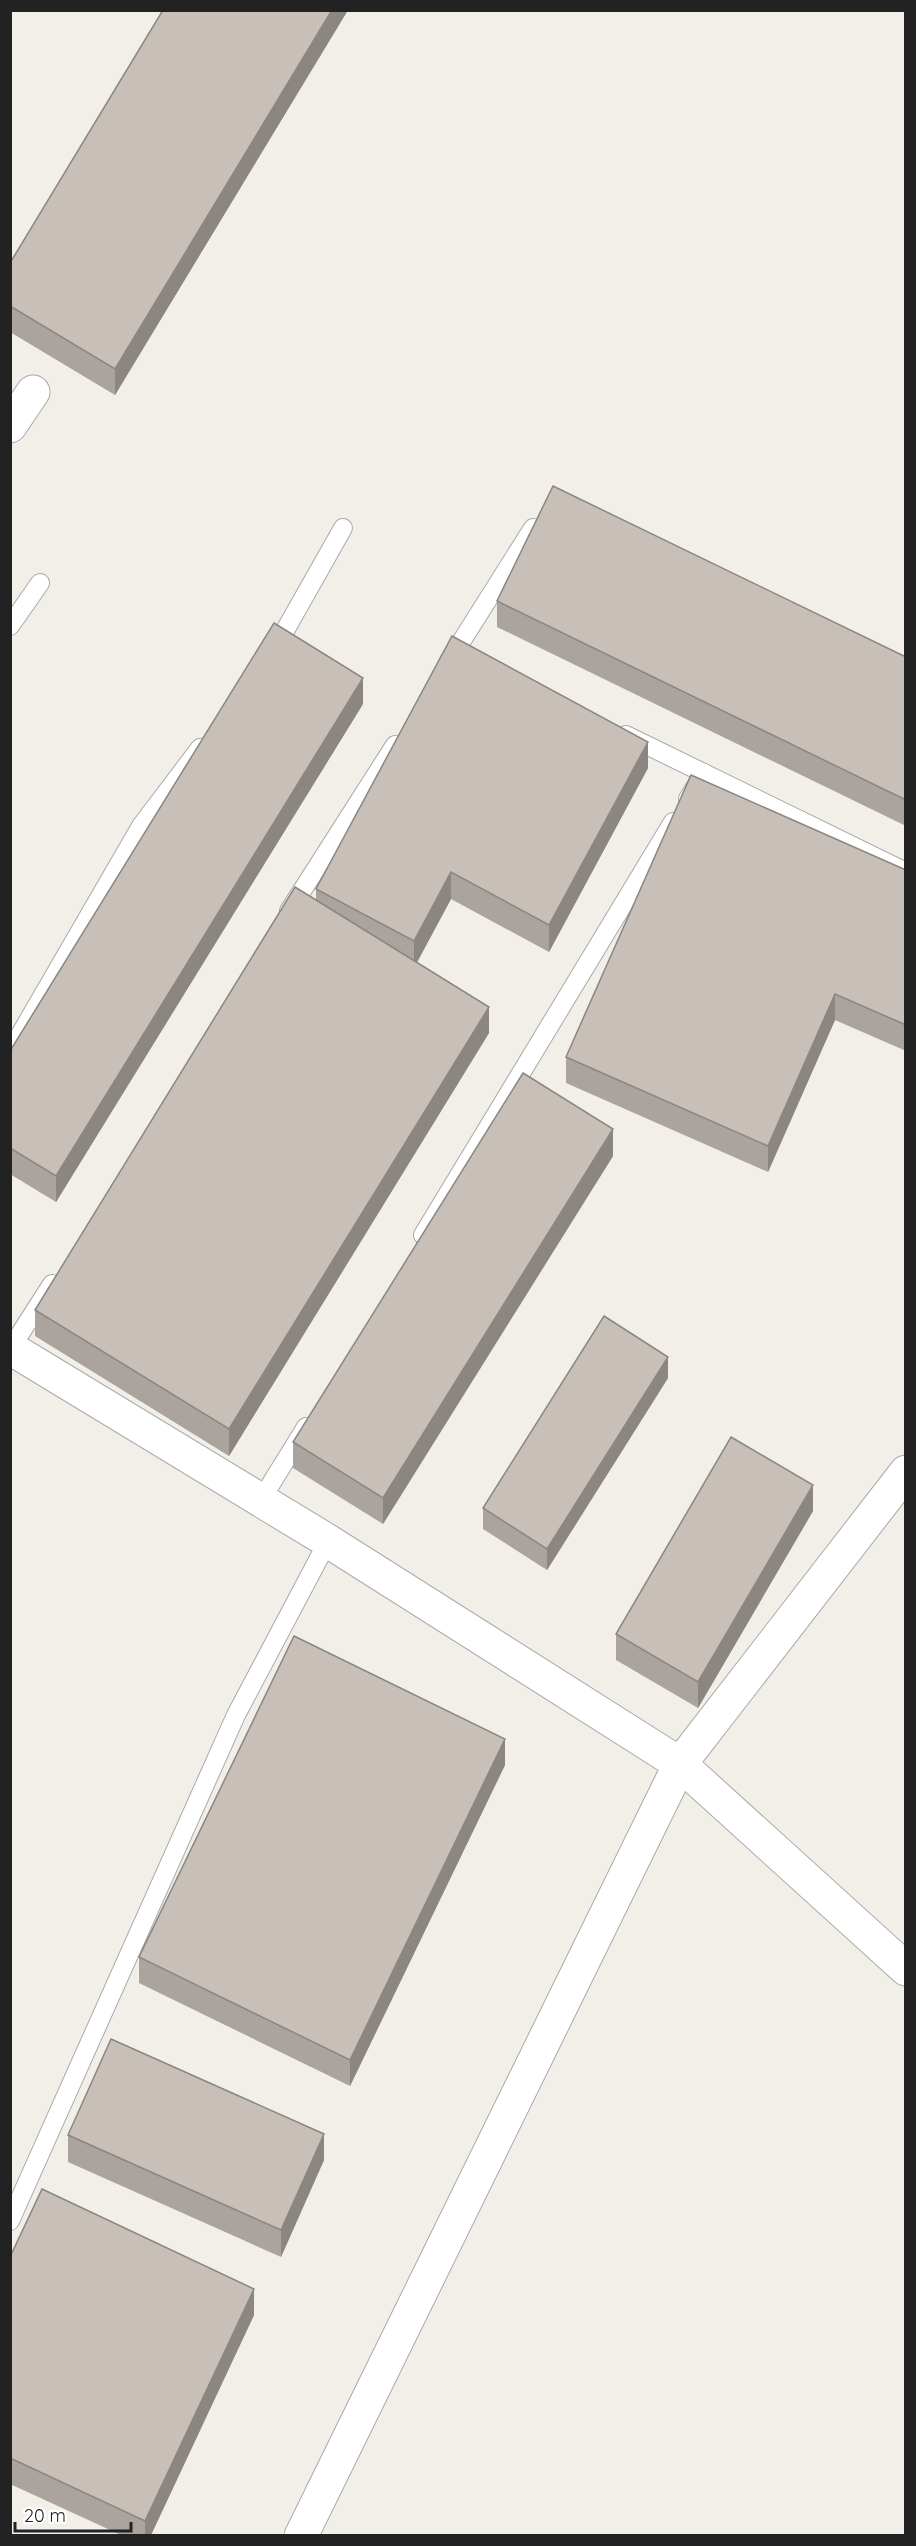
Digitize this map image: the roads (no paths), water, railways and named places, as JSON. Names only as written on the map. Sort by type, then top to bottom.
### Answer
[{"type":"street","points":[[10,426],[33,392]]},
{"type":"street","points":[[11,1348],[328,1541],[680,1764],[906,1969]]},
{"type":"street","points":[[301,2535],[680,1764],[906,1472]]},
{"type":"lane","points":[[260,668],[274,649],[343,528]]},
{"type":"lane","points":[[436,681],[533,528]]},
{"type":"lane","points":[[10,626],[39,583]]},
{"type":"lane","points":[[455,650],[476,660]]},
{"type":"lane","points":[[610,727],[906,872]]},
{"type":"lane","points":[[281,923],[404,731]]},
{"type":"lane","points":[[10,1052],[141,826],[211,733]]},
{"type":"lane","points":[[411,1254],[704,773]]},
{"type":"lane","points":[[11,1348],[62,1267]]},
{"type":"lane","points":[[261,1500],[317,1408]]},
{"type":"lane","points":[[10,2221],[236,1715],[328,1541]]}]
